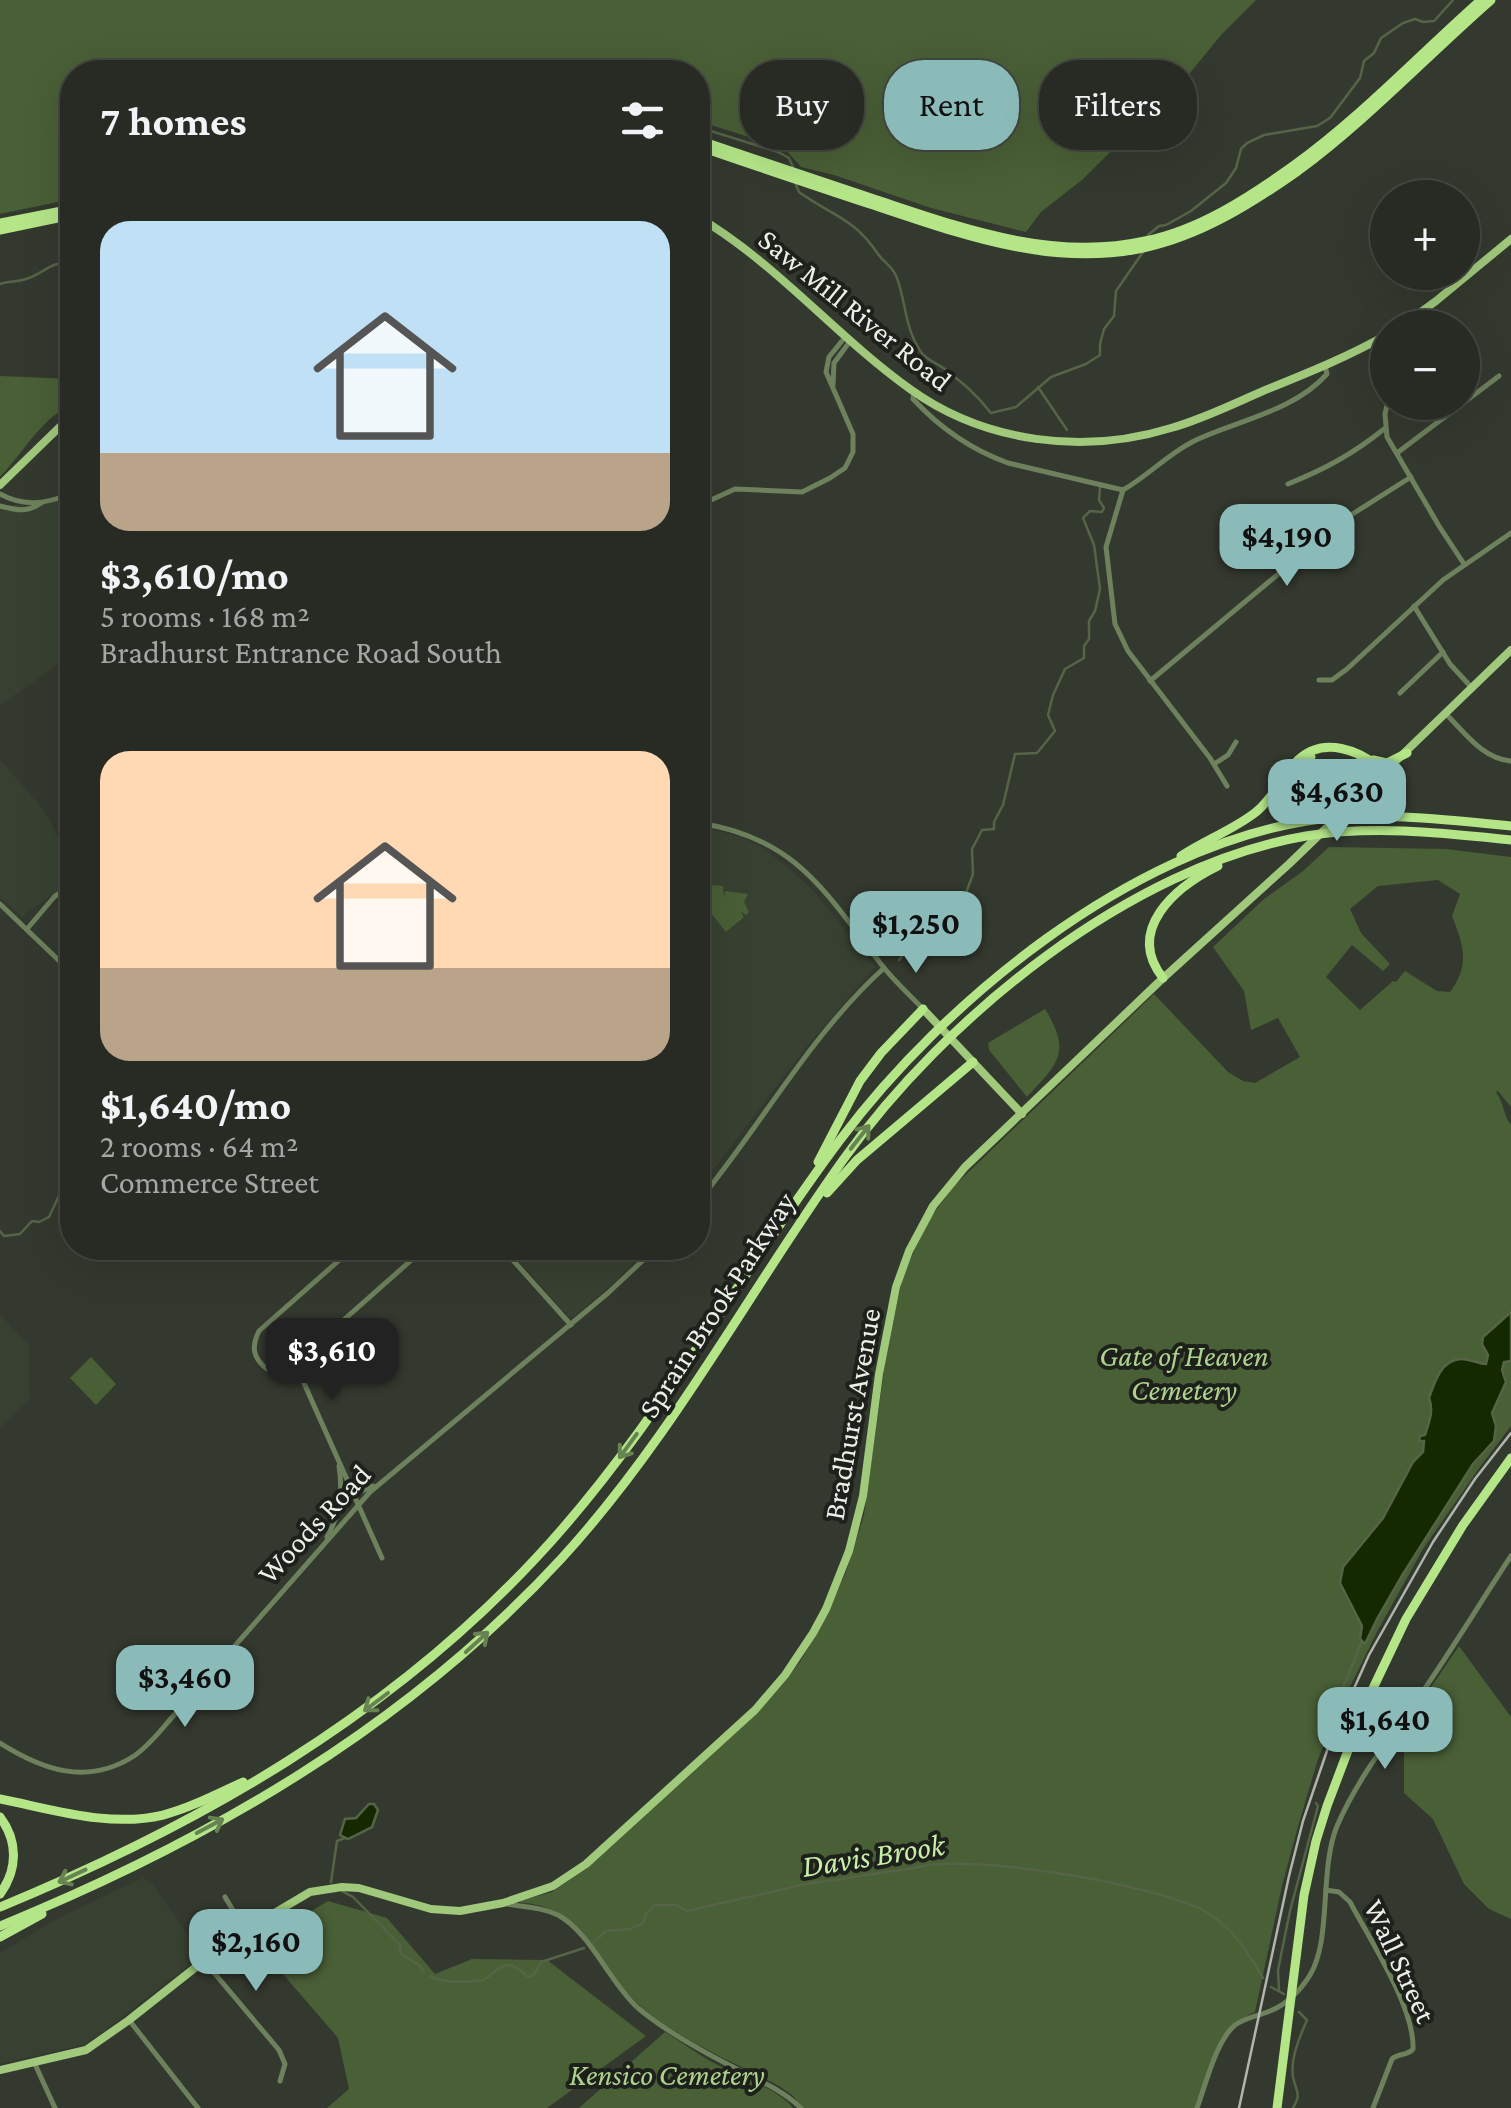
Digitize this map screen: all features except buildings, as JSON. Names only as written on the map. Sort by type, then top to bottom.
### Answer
[{"type":"highway","points":[[1146,245],[1216,215],[1294,165],[1352,120],[1481,0]]},
{"type":"highway","points":[[710,147],[950,230],[1003,244],[1076,254],[1114,253],[1186,236],[1297,171],[1355,125],[1490,0]]},
{"type":"highway","points":[[0,226],[60,214]]},
{"type":"highway","points":[[1153,874],[1255,812],[1309,753],[1322,748],[1353,750],[1384,774]]},
{"type":"highway","points":[[1358,816],[1311,806],[1300,795],[1297,779],[1302,764],[1318,754],[1342,752],[1388,763],[1407,752]]},
{"type":"highway","points":[[1361,796],[1369,774],[1365,758]]},
{"type":"highway","name":"Sprain Brook Parkway","points":[[0,1907],[156,1835],[282,1765],[357,1716],[482,1613],[544,1550],[624,1452],[802,1193],[871,1101],[958,1010],[1042,942],[1153,874],[1246,836],[1313,820],[1358,816],[1511,826]]},
{"type":"highway","name":"Sprain Brook Parkway","points":[[0,1926],[205,1829],[312,1768],[414,1695],[495,1625],[559,1561],[629,1479],[838,1166],[882,1109],[943,1044],[997,996],[1068,942],[1130,903],[1194,870],[1253,848],[1295,838],[1354,831],[1425,831],[1511,840]]},
{"type":"highway","points":[[1164,978],[1152,962],[1148,941],[1162,909],[1192,880],[1253,848]]},
{"type":"highway","points":[[802,1193],[854,1089],[881,1053],[923,1010]]},
{"type":"highway","points":[[805,1217],[857,1160],[972,1061]]},
{"type":"highway","points":[[1279,2108],[1304,1896],[1327,1806],[1366,1702],[1398,1636],[1473,1510],[1511,1458]]},
{"type":"highway","points":[[1293,1995],[1316,1863],[1369,1710],[1428,1592],[1511,1467]]},
{"type":"highway","points":[[0,1799],[102,1818],[144,1818],[187,1806],[282,1765]]},
{"type":"highway","points":[[0,1817],[10,1832],[14,1852],[10,1878],[0,1894]]},
{"type":"highway","points":[[0,1937],[124,1870]]},
{"type":"main road","name":"Saw Mill River Road","points":[[710,225],[739,245],[914,392],[952,414],[1011,434],[1061,442],[1145,435],[1185,424],[1370,343]]},
{"type":"main road","points":[[1424,310],[1511,239]]},
{"type":"main road","points":[[0,485],[60,426]]},
{"type":"main road","name":"Bradhurst Avenue","points":[[0,2070],[86,2050],[245,1930],[296,1898],[324,1888],[359,1888],[443,1911],[460,1911],[503,1903],[553,1886],[586,1864],[755,1710],[800,1654],[826,1608],[856,1532],[896,1287],[908,1251],[943,1192],[1511,650]]},
{"type":"main road","points":[[923,1010],[1022,1114]]},
{"type":"street","points":[[1429,310],[1430,306]]},
{"type":"street","points":[[710,500],[735,489],[805,491],[842,471],[851,457],[854,438],[832,384],[834,362],[848,338]]},
{"type":"street","points":[[1227,786],[1122,642],[1115,624],[1106,547],[1123,490],[1161,460],[1196,440],[1290,402],[1322,380],[1327,374],[1324,366]]},
{"type":"street","points":[[1397,453],[1498,376]]},
{"type":"street","points":[[914,392],[913,399],[937,422],[990,456],[1123,490]]},
{"type":"street","points":[[1386,420],[1385,429],[1397,453],[1464,564]]},
{"type":"street","points":[[1288,484],[1354,453],[1385,429]]},
{"type":"street","points":[[1150,681],[1343,520],[1411,477]]},
{"type":"street","points":[[0,494],[20,503],[60,497]]},
{"type":"street","points":[[2,505],[20,510],[33,509],[41,503]]},
{"type":"street","points":[[1319,680],[1332,680],[1347,669],[1464,564],[1511,533]]},
{"type":"street","points":[[1414,606],[1450,664],[1472,688]]},
{"type":"street","points":[[1400,693],[1443,652]]},
{"type":"street","points":[[1446,714],[1487,754],[1511,761]]},
{"type":"street","points":[[1214,764],[1228,755],[1236,742]]},
{"type":"street","points":[[710,826],[756,838],[795,862],[818,883],[884,968],[923,1010]]},
{"type":"street","points":[[27,929],[60,893]]},
{"type":"street","points":[[0,904],[60,961]]},
{"type":"street","points":[[710,1186],[831,1024],[884,968]]},
{"type":"street","points":[[339,1260],[258,1331],[253,1346],[260,1363],[274,1371],[295,1363],[411,1260]]},
{"type":"street","points":[[513,1260],[571,1325]]},
{"type":"street","name":"Woods Road","points":[[0,1743],[34,1763],[65,1771],[99,1770],[133,1756],[168,1722],[380,1482],[644,1260]]},
{"type":"street","points":[[295,1363],[382,1558]]},
{"type":"street","points":[[318,1550],[340,1506],[338,1458]]},
{"type":"street","points":[[349,1482],[362,1490],[380,1482]]},
{"type":"street","points":[[1198,2108],[1230,2030],[1245,2019],[1276,2008],[1310,1974],[1316,1961],[1331,1843],[1358,1784],[1511,1556]]},
{"type":"street","name":"Wall Street","points":[[1325,1890],[1339,1892],[1350,1902],[1393,1984],[1411,2031],[1412,2049],[1392,2059],[1373,2108]]},
{"type":"street","points":[[225,1897],[245,1930]]},
{"type":"street","points":[[503,1903],[540,1908],[566,1920],[638,2008],[700,2049],[783,2093],[801,2108]]},
{"type":"street","points":[[204,1959],[280,2050],[285,2064],[280,2080]]},
{"type":"street","points":[[129,2020],[198,2108]]},
{"type":"street","points":[[34,2062],[55,2108]]},
{"type":"shaded area","points":[[60,500],[60,663],[0,705],[0,507]]},
{"type":"shaded area","points":[[0,760],[45,812],[60,840],[60,889],[22,916],[0,898]]},
{"type":"shaded area","points":[[710,829],[745,839],[789,868],[813,891],[875,967],[803,1051],[710,1174]]},
{"type":"shaded area","points":[[519,1260],[636,1260],[573,1317]]},
{"type":"shaded area","points":[[1511,1312],[1511,1361],[1504,1362],[1506,1382],[1492,1413],[1496,1426],[1494,1441],[1473,1464],[1403,1574],[1365,1644],[1360,1639],[1362,1626],[1340,1583],[1343,1567],[1383,1518],[1413,1462],[1423,1452],[1424,1441],[1419,1441],[1420,1436],[1425,1435],[1428,1426],[1429,1398],[1440,1373],[1460,1359],[1486,1364],[1483,1337]]},
{"type":"shaded area","points":[[0,1314],[29,1346],[32,1397],[0,1428]]},
{"type":"shaded area","points":[[369,1804],[378,1810],[372,1827],[348,1839],[340,1835],[345,1819],[356,1818]]},
{"type":"shaded area","points":[[143,1878],[151,1882],[202,1955],[83,2045],[0,2064],[0,1953],[60,1917]]},
{"type":"green space","points":[[0,0],[1256,0],[1197,64],[1197,60],[1039,60],[1039,150],[1112,150],[1041,212],[1026,232],[931,208],[801,167],[786,150],[864,150],[864,60],[740,60],[740,134],[710,125],[710,60],[60,60],[60,202],[0,214]]},
{"type":"green space","points":[[0,376],[60,378],[60,412],[0,477]]},
{"type":"green space","name":"Gate of Heaven Cemetery","points":[[1329,847],[1446,849],[1511,857],[1511,1107],[1496,1092],[1511,1125],[1511,1426],[1423,1549],[1341,1705],[1318,1759],[1299,1823],[1255,2012],[1241,2019],[1222,2040],[1195,2108],[804,2108],[779,2086],[659,2021],[628,1994],[571,1923],[557,1913],[520,1901],[552,1892],[584,1870],[759,1711],[800,1662],[846,1572],[864,1515],[888,1341],[904,1272],[930,1218],[955,1185],[1154,994],[1228,1072],[1243,1081],[1255,1083],[1300,1057],[1278,1018],[1251,1030],[1244,991],[1213,947],[1264,899]],"holes":[[[1438,880],[1460,894],[1452,916],[1462,946],[1463,964],[1450,992],[1437,991],[1405,971],[1360,1010],[1326,977],[1352,945],[1383,971],[1390,964],[1361,933],[1350,909],[1378,886]]]},
{"type":"green space","points":[[710,885],[723,886],[724,898],[725,891],[748,894],[744,902],[749,912],[746,915],[740,911],[744,917],[726,932],[710,912]]},
{"type":"green space","points":[[1045,1009],[1058,1037],[1058,1057],[1027,1097],[989,1050],[988,1043]]},
{"type":"green space","points":[[91,1357],[116,1384],[96,1405],[70,1378]]},
{"type":"green space","points":[[1459,1646],[1511,1717],[1511,1919],[1489,1909],[1464,1884],[1433,1819],[1404,1793],[1404,1727]]},
{"type":"green space","points":[[328,1901],[387,1918],[435,1974],[472,1959],[547,1960],[646,2036],[547,2108],[327,2108],[349,2089],[338,2038],[257,1944]]},
{"type":"green space","name":"Kensico Cemetery","points":[[665,2032],[714,2063],[756,2082],[793,2108],[579,2108]]},
{"type":"waterway","points":[[1148,235],[1191,211],[1226,183],[1247,143],[1264,135],[1317,126],[1330,118],[1360,78],[1364,61],[1374,53],[1381,38],[1415,19],[1434,21],[1453,0]]},
{"type":"waterway","points":[[710,131],[778,152],[789,158],[793,167]]},
{"type":"waterway","points":[[796,185],[799,192],[851,224],[891,267],[921,352],[964,385],[991,413],[1016,407],[1051,377],[1100,355],[1104,329],[1114,316],[1116,291],[1143,252]]},
{"type":"waterway","points":[[0,284],[32,277],[60,264]]},
{"type":"waterway","points":[[1038,387],[1067,430]]},
{"type":"waterway","points":[[899,960],[966,893],[973,874],[972,849],[982,830],[994,829],[1015,754],[1037,753],[1055,731],[1048,715],[1053,695],[1065,669],[1084,658],[1089,621],[1100,589],[1094,545],[1083,518],[1090,511],[1102,512],[1100,487]]},
{"type":"waterway","points":[[0,1231],[4,1236],[20,1234],[32,1221],[49,1217],[60,1194]]},
{"type":"waterway","points":[[1320,1744],[1362,1641]]},
{"type":"waterway","points":[[1279,1990],[1278,1970],[1316,1803]]},
{"type":"waterway","name":"Davis Brook","points":[[331,1882],[337,1841],[345,1838]]},
{"type":"waterway","name":"Davis Brook","points":[[592,1944],[606,1931],[630,1929],[643,1923],[655,1905],[676,1905],[687,1911],[806,1884],[940,1864],[975,1864],[1108,1882],[1184,1902],[1225,1926],[1263,1978]]},
{"type":"waterway","name":"Davis Brook","points":[[342,1891],[353,1897],[400,1945],[401,1954],[423,1971]]},
{"type":"waterway","name":"Davis Brook","points":[[430,1976],[449,1981],[484,1980],[500,1967],[510,1965],[528,1977],[534,1975],[541,1962],[584,1948]]},
{"type":"waterway","name":"Davis Brook","points":[[1271,1987],[1284,1994]]},
{"type":"waterway","name":"Davis Brook","points":[[1293,2108],[1298,2096],[1293,2063],[1307,2020],[1299,2012]]},
{"type":"railway","points":[[1239,2108],[1289,1876],[1330,1742],[1369,1655],[1433,1542],[1511,1433]]}]
